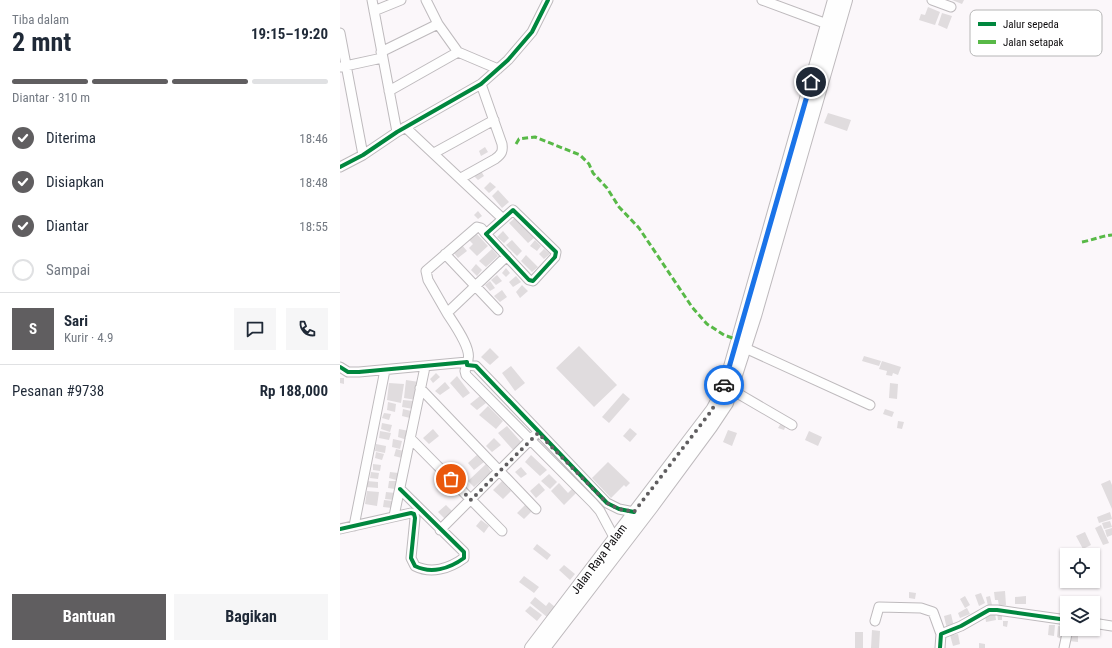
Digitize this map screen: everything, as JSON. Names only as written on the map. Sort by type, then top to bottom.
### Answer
[{"type":"main road","name":"Jalan Raya Palam","points":[[532,648],[581,593],[708,431],[727,403],[732,390],[736,360],[834,0]]},
{"type":"main road","name":"Jalan Raya Palam","points":[[544,648],[581,593],[615,538],[712,410],[724,388],[736,360],[745,348],[846,0]]},
{"type":"street","points":[[372,0],[397,132]]},
{"type":"street","points":[[374,11],[401,0]]},
{"type":"street","points":[[426,0],[438,24],[458,52],[498,69]]},
{"type":"street","points":[[340,167],[363,155],[405,127],[482,84],[532,32],[548,0]]},
{"type":"street","points":[[762,0],[827,24]]},
{"type":"street","points":[[932,0],[952,7]]},
{"type":"street","points":[[343,67],[382,55],[438,24]]},
{"type":"street","points":[[340,33],[343,67],[363,155]]},
{"type":"street","points":[[389,91],[458,52]]},
{"type":"street","points":[[461,178],[500,155],[502,144],[482,84]]},
{"type":"street","points":[[434,153],[494,120]]},
{"type":"street","points":[[405,127],[502,218]]},
{"type":"street","points":[[486,234],[511,210],[515,211],[556,252],[555,257],[535,281],[532,281],[507,256],[486,234],[481,228],[477,227],[426,271],[426,274],[447,313],[465,343],[469,354],[465,371],[466,375],[600,511],[615,538]]},
{"type":"street","points":[[444,254],[498,310]]},
{"type":"street","points":[[447,313],[507,256]]},
{"type":"street","points":[[745,348],[870,405]]},
{"type":"street","points":[[340,366],[351,372],[467,364],[476,366],[538,433],[607,503],[619,509],[634,512]]},
{"type":"street","points":[[394,516],[425,367]]},
{"type":"street","points":[[354,526],[385,370]]},
{"type":"street","points":[[420,388],[536,509]]},
{"type":"street","points":[[732,390],[792,425]]},
{"type":"street","points":[[440,530],[530,439],[538,433]]},
{"type":"street","points":[[410,438],[502,531]]},
{"type":"street","points":[[400,489],[418,513],[440,530],[464,552],[464,558],[444,569],[429,570],[415,566],[411,558],[418,513]]},
{"type":"street","points":[[600,511],[607,503]]},
{"type":"street","points":[[340,529],[394,516],[418,513]]},
{"type":"street","points":[[875,621],[879,607],[921,608],[933,612],[941,634],[940,648]]},
{"type":"street","points":[[941,634],[961,626],[992,610],[1060,619]]},
{"type":"street","points":[[1100,624],[1112,626]]},
{"type":"street","points":[[1064,648],[1067,636]]},
{"type":"building","points":[[952,0],[964,0],[962,4]]},
{"type":"building","points":[[928,7],[940,12],[935,25],[919,20],[921,14],[925,15]]},
{"type":"building","points":[[942,13],[952,16],[947,29],[938,25]]},
{"type":"building","points":[[828,113],[851,120],[847,131],[824,123]]},
{"type":"building","points":[[485,147],[488,152],[481,156],[479,151]]},
{"type":"building","points":[[481,171],[484,176],[478,180],[474,176]]},
{"type":"building","points":[[490,182],[496,187],[489,193],[484,188]]},
{"type":"building","points":[[498,190],[509,202],[502,208],[492,196]]},
{"type":"building","points":[[478,211],[482,216],[478,219],[474,215]]},
{"type":"building","points":[[515,218],[534,238],[528,243],[509,223]]},
{"type":"building","points":[[503,231],[509,238],[504,243],[497,237]]},
{"type":"building","points":[[475,232],[488,246],[477,256],[469,248],[473,244],[468,239]]},
{"type":"building","points":[[512,240],[522,251],[517,256],[506,245]]},
{"type":"building","points":[[535,240],[541,246],[537,251],[530,246]]},
{"type":"building","points":[[462,245],[467,251],[458,258],[453,252]]},
{"type":"building","points":[[492,249],[498,256],[486,267],[479,261]]},
{"type":"building","points":[[544,249],[550,254],[544,259],[539,254]]},
{"type":"building","points":[[526,255],[538,267],[532,272],[521,261]]},
{"type":"building","points":[[476,264],[482,270],[477,276],[471,270]]},
{"type":"building","points":[[506,268],[510,273],[506,277],[502,273]]},
{"type":"building","points":[[497,275],[502,281],[496,285],[491,280]]},
{"type":"building","points":[[516,276],[521,282],[513,287],[509,282]]},
{"type":"building","points":[[490,281],[495,288],[490,291],[485,285]]},
{"type":"building","points":[[522,285],[528,291],[520,298],[516,292]]},
{"type":"building","points":[[502,290],[507,297],[500,302],[494,296]]},
{"type":"building","points":[[579,346],[617,385],[594,407],[556,368]]},
{"type":"building","points":[[490,348],[499,357],[490,365],[481,357]]},
{"type":"building","points":[[864,356],[881,361],[879,366],[862,361]]},
{"type":"building","points":[[882,361],[901,367],[898,375],[893,373],[892,376],[886,375],[887,371],[879,369]]},
{"type":"building","points":[[511,366],[525,383],[515,391],[502,373]]},
{"type":"building","points":[[436,373],[440,377],[433,383],[430,379]]},
{"type":"building","points":[[457,376],[470,393],[463,398],[450,383]]},
{"type":"building","points":[[340,378],[344,378],[344,384],[340,383]]},
{"type":"building","points":[[406,380],[419,382],[416,400],[404,398]]},
{"type":"building","points":[[445,382],[450,388],[440,395],[435,391]]},
{"type":"building","points":[[389,383],[404,384],[401,403],[387,400]]},
{"type":"building","points":[[890,383],[898,384],[897,399],[889,398]]},
{"type":"building","points":[[623,393],[630,399],[609,423],[602,417]]},
{"type":"building","points":[[480,396],[486,403],[477,410],[470,404]]},
{"type":"building","points":[[403,400],[414,401],[413,409],[402,407]]},
{"type":"building","points":[[388,402],[396,404],[395,412],[387,410]]},
{"type":"building","points":[[488,406],[503,421],[496,429],[479,415]]},
{"type":"building","points":[[403,409],[411,411],[410,418],[402,416]]},
{"type":"building","points":[[885,409],[894,412],[892,417],[883,414]]},
{"type":"building","points":[[384,413],[391,414],[389,420],[382,418]]},
{"type":"building","points":[[898,421],[904,422],[902,429],[897,428]]},
{"type":"building","points":[[382,423],[392,425],[390,432],[381,429]]},
{"type":"building","points":[[781,423],[786,425],[784,430],[778,428]]},
{"type":"building","points":[[507,426],[522,443],[514,451],[498,433]]},
{"type":"building","points":[[630,428],[637,434],[630,442],[623,436]]},
{"type":"building","points":[[399,429],[409,431],[407,440],[398,437]]},
{"type":"building","points":[[433,429],[439,436],[429,444],[423,438]]},
{"type":"building","points":[[728,430],[737,433],[732,446],[723,442]]},
{"type":"building","points":[[380,431],[391,433],[389,440],[379,438]]},
{"type":"building","points":[[809,431],[822,437],[818,446],[805,440]]},
{"type":"building","points":[[494,438],[501,445],[492,452],[486,446]]},
{"type":"building","points":[[393,439],[402,441],[400,449],[392,447]]},
{"type":"building","points":[[376,444],[386,446],[385,453],[375,451]]},
{"type":"building","points":[[396,449],[404,451],[402,458],[394,456]]},
{"type":"building","points":[[376,452],[384,454],[382,460],[375,458]]},
{"type":"building","points":[[478,454],[484,462],[474,470],[468,463]]},
{"type":"building","points":[[531,455],[547,470],[540,476],[525,462]]},
{"type":"building","points":[[608,462],[630,483],[626,487],[624,485],[611,498],[592,478]]},
{"type":"building","points":[[373,464],[381,465],[380,471],[373,470]]},
{"type":"building","points":[[486,464],[491,472],[474,487],[468,481]]},
{"type":"building","points":[[521,467],[527,474],[521,478],[515,472]]},
{"type":"building","points":[[371,472],[379,473],[378,479],[370,478]]},
{"type":"building","points":[[390,472],[398,473],[396,480],[389,478]]},
{"type":"building","points":[[549,474],[557,482],[550,489],[541,481]]},
{"type":"building","points":[[1110,480],[1112,485],[1112,509],[1101,484]]},
{"type":"building","points":[[367,481],[378,482],[378,488],[366,487]]},
{"type":"building","points":[[389,481],[396,481],[395,489],[388,488]]},
{"type":"building","points":[[502,481],[511,491],[503,499],[493,490]]},
{"type":"building","points":[[539,483],[545,490],[536,498],[530,491]]},
{"type":"building","points":[[559,483],[568,493],[572,489],[576,493],[564,505],[551,491]]},
{"type":"building","points":[[367,491],[379,492],[377,506],[365,504]]},
{"type":"building","points":[[386,492],[395,493],[394,500],[385,499]]},
{"type":"building","points":[[384,500],[393,501],[392,508],[383,507]]},
{"type":"building","points":[[446,505],[453,512],[446,520],[438,512]]},
{"type":"building","points":[[525,505],[532,511],[524,519],[517,513]]},
{"type":"building","points":[[1110,512],[1112,519],[1099,523],[1097,517]]},
{"type":"building","points":[[481,520],[489,526],[484,533],[476,526]]},
{"type":"building","points":[[1110,521],[1112,527],[1104,529],[1102,523]]},
{"type":"building","points":[[1101,525],[1109,543],[1103,545],[1095,528]]},
{"type":"building","points":[[1112,528],[1112,535],[1107,537],[1105,530]]},
{"type":"building","points":[[1085,532],[1091,545],[1082,548],[1076,536]]},
{"type":"building","points":[[537,544],[551,555],[547,560],[533,549]]},
{"type":"building","points":[[564,565],[575,574],[570,580],[559,570]]},
{"type":"building","points":[[524,576],[539,587],[534,593],[519,582]]},
{"type":"building","points":[[1005,591],[1006,605],[999,606],[998,600],[995,600],[994,592]]},
{"type":"building","points":[[909,592],[916,593],[915,599],[909,598]]},
{"type":"building","points":[[981,593],[985,603],[979,606],[975,595]]},
{"type":"building","points":[[965,596],[970,605],[965,608],[960,599]]},
{"type":"building","points":[[990,596],[992,605],[988,606],[986,597]]},
{"type":"building","points":[[1026,596],[1026,604],[1015,604],[1015,597]]},
{"type":"building","points":[[535,597],[546,606],[549,602],[555,607],[547,617],[530,603]]},
{"type":"building","points":[[530,606],[542,615],[537,621],[525,611]]},
{"type":"building","points":[[967,608],[970,614],[960,618],[958,613]]},
{"type":"building","points":[[997,612],[1002,612],[1002,620],[998,620]]},
{"type":"building","points":[[995,613],[996,620],[986,622],[985,615]]},
{"type":"building","points":[[951,614],[954,627],[947,629],[944,616]]},
{"type":"building","points":[[1003,621],[1008,621],[1007,627],[1003,626]]},
{"type":"building","points":[[1049,625],[1055,625],[1054,636],[1048,635]]},
{"type":"building","points":[[1058,626],[1060,626],[1060,636],[1064,636],[1064,640],[1057,637]]},
{"type":"building","points":[[872,630],[880,631],[879,648],[871,648]]},
{"type":"building","points":[[855,632],[863,632],[863,648],[855,648]]},
{"type":"building","points":[[958,634],[960,644],[953,646],[950,635]]},
{"type":"building","points":[[1069,636],[1078,636],[1078,642],[1069,641]]},
{"type":"building","points":[[979,643],[985,644],[985,648],[979,648]]},
{"type":"marked path","points":[[516,144],[519,139],[535,137],[580,155],[589,164],[593,173],[607,188],[619,207],[639,228],[692,307],[707,324],[724,335],[738,340]]},
{"type":"marked path","points":[[1082,242],[1112,235]]},
{"type":"cycle path","points":[[340,167],[363,155],[397,132],[481,84],[508,60],[532,32],[548,0]]},
{"type":"cycle path","points":[[513,210],[556,252],[555,257],[533,281],[529,280],[486,234],[513,210]]},
{"type":"cycle path","points":[[340,367],[348,372],[359,372],[467,362],[467,365],[476,366],[607,503],[619,509],[634,512]]},
{"type":"cycle path","points":[[340,529],[411,513],[414,514],[415,518],[411,558],[415,566],[427,570],[434,570],[452,565],[464,558],[464,552],[400,489]]},
{"type":"cycle path","points":[[940,648],[941,634],[961,626],[989,610],[1060,619]]},
{"type":"way so far","points":[[451,479],[471,500],[530,439],[538,433],[607,503],[619,509],[634,512],[712,410],[724,388],[724,385]]},
{"type":"route","points":[[724,385],[811,82]]}]
